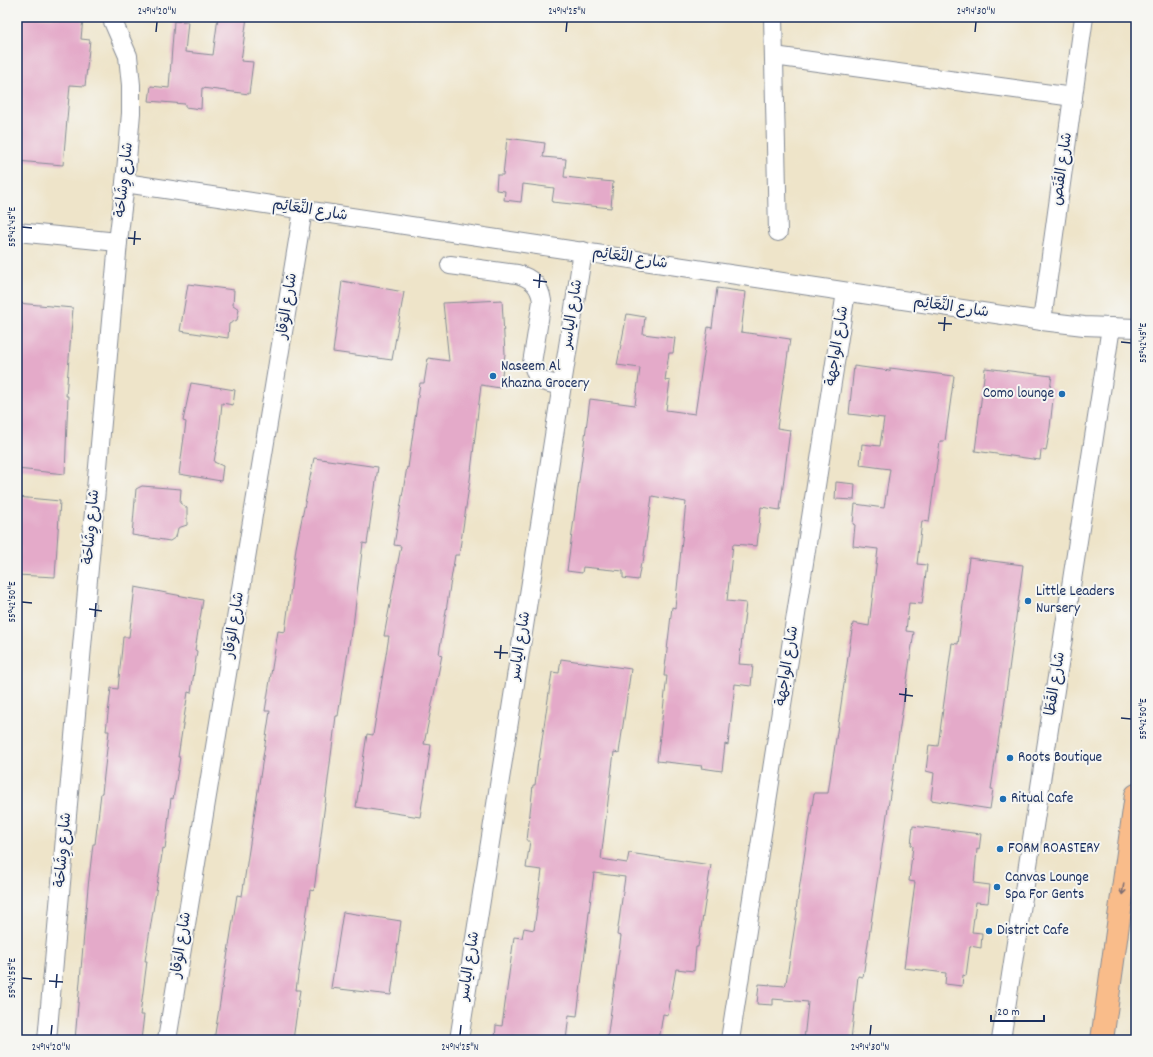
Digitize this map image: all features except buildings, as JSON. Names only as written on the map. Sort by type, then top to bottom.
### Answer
[{"type":"main road","points":[[1102,1040],[1136,795]]},
{"type":"street","name":"شارع وِشَاحَة","points":[[47,1040],[118,242],[132,114],[128,56],[112,17]]},
{"type":"street","points":[[773,17],[778,232]]},
{"type":"street","name":"شارع القَنَص","points":[[1042,321],[1084,17]]},
{"type":"street","points":[[774,56],[1073,97]]},
{"type":"street","name":"شارع النَّعَائِم","points":[[125,183],[1042,321],[1084,326],[1136,328]]},
{"type":"street","name":"شارع الوَقار","points":[[167,1040],[304,210]]},
{"type":"street","points":[[17,232],[118,242]]},
{"type":"street","name":"شارع الياسر","points":[[458,1040],[583,251]]},
{"type":"street","points":[[450,265],[517,274],[532,280],[541,294],[542,302],[532,356],[534,369],[542,381],[561,386]]},
{"type":"street","name":"شارع الواجهة","points":[[730,1040],[846,292]]},
{"type":"street","name":"شارع القَطَا","points":[[1001,1040],[1111,328]]},
{"type":"place","name":"Naseem Al Khazna Grocery","points":[[493,376]]},
{"type":"place","name":"Como lounge","points":[[1062,394]]},
{"type":"place","name":"Little Leaders Nursery","points":[[1028,601]]},
{"type":"place","name":"Roots Boutique","points":[[1010,758]]},
{"type":"place","name":"Ritual Cafe","points":[[1003,799]]},
{"type":"place","name":"FORM ROASTERY","points":[[1000,849]]},
{"type":"place","name":"Canvas Lounge Spa For Gents","points":[[997,887]]},
{"type":"place","name":"District Cafe","points":[[989,931]]}]
